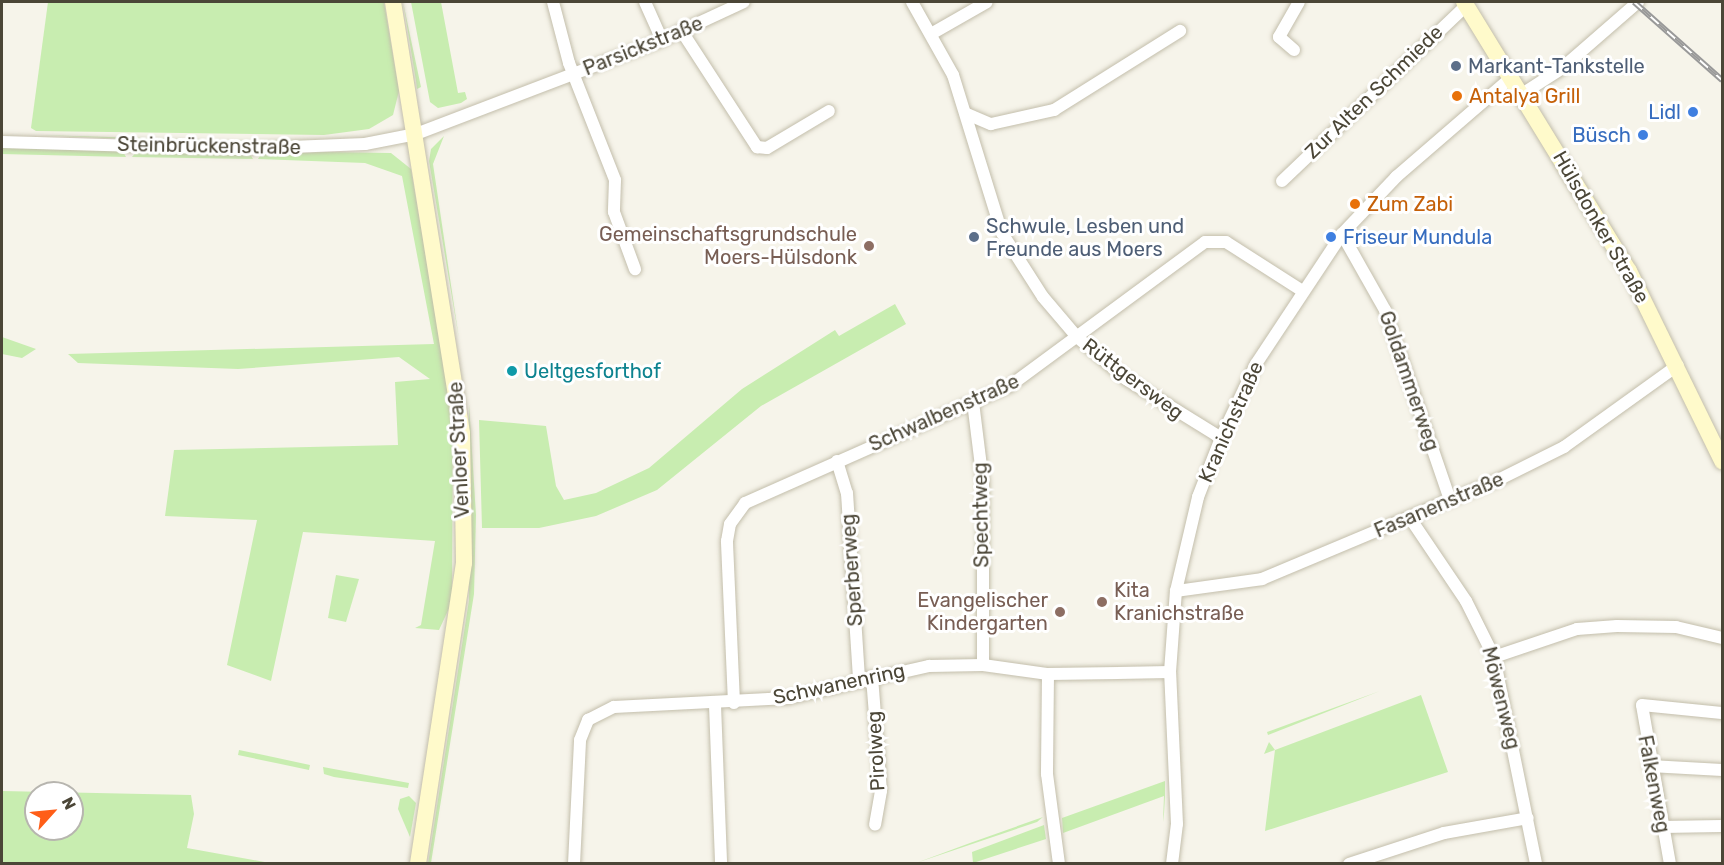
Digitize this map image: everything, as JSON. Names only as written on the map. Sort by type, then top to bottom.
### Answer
[{"type":"main road","name":"Venloer Straße","points":[[393,2],[416,134],[462,434],[464,563],[418,864]]},
{"type":"main road","name":"Hülsdonker Straße","points":[[1466,3],[1629,271],[1678,365],[1722,462]]},
{"type":"street","name":"Parsickstraße","points":[[554,2],[573,74],[615,180],[612,197],[635,269]]},
{"type":"street","points":[[645,2],[662,40]]},
{"type":"street","name":"Parsickstraße","points":[[416,134],[662,40],[744,2]]},
{"type":"street","name":"Rüttgersweg","points":[[912,2],[931,34],[967,114],[1002,233],[1077,337],[1156,402],[1221,438]]},
{"type":"street","points":[[931,34],[987,2]]},
{"type":"street","points":[[1294,50],[1279,37],[1299,2]]},
{"type":"street","points":[[1522,94],[1561,69],[1638,2]]},
{"type":"street","name":"Zur Alten Schmiede","points":[[1282,181],[1466,3]]},
{"type":"street","points":[[681,30],[757,147],[767,148],[829,111]]},
{"type":"street","points":[[967,114],[991,124],[1054,110],[1180,31]]},
{"type":"street","name":"Kranichstraße","points":[[1172,864],[1177,824],[1170,672],[1176,591],[1198,497],[1221,438],[1301,290],[1342,234],[1396,177],[1512,77]]},
{"type":"street","name":"Steinbrückenstraße","points":[[2,142],[241,149],[365,144],[416,134]]},
{"type":"street","name":"Goldammerweg","points":[[1342,234],[1385,310],[1450,500]]},
{"type":"street","name":"Schwalbenstraße","points":[[734,703],[730,524],[745,503],[973,402],[1039,368],[1077,337],[1214,238],[1301,290]]},
{"type":"street","name":"Fasanenstraße","points":[[1176,591],[1262,579],[1450,500],[1563,447],[1678,365]]},
{"type":"street","name":"Spechtweg","points":[[973,402],[982,482],[983,665]]},
{"type":"street","name":"Sperberweg","points":[[837,461],[847,493],[859,681]]},
{"type":"street","name":"Möwenweg","points":[[1410,518],[1466,601],[1494,657],[1536,864]]},
{"type":"street","points":[[1494,657],[1577,629],[1617,626],[1676,627],[1722,638]]},
{"type":"street","name":"Schwanenring","points":[[574,864],[574,780],[588,720],[614,707],[734,703],[929,666],[983,665],[1048,674],[1170,672]]},
{"type":"street","points":[[1048,674],[1047,774],[1059,864]]},
{"type":"street","name":"Pirolweg","points":[[872,677],[881,791],[875,824]]},
{"type":"street","points":[[715,705],[721,864]]},
{"type":"street","name":"Falkenweg","points":[[1670,864],[1650,766],[1642,705],[1722,713]]},
{"type":"street","points":[[1650,766],[1722,770]]},
{"type":"street","points":[[1349,864],[1444,833],[1528,818]]},
{"type":"street","points":[[1662,827],[1722,826]]},
{"type":"green space","points":[[48,2],[384,2],[399,91],[393,115],[369,129],[324,135],[36,131],[31,128]]},
{"type":"green space","points":[[403,2],[421,87],[417,89],[416,81]]},
{"type":"green space","points":[[411,2],[441,2],[458,93],[465,92],[467,99],[461,103],[438,108],[430,102]]},
{"type":"green space","points":[[38,135],[252,141],[304,140],[244,144]]},
{"type":"green space","points":[[444,136],[433,164],[459,339],[429,161],[431,149]]},
{"type":"green space","points":[[2,148],[122,150],[126,157],[2,154]]},
{"type":"green space","points":[[137,151],[250,154],[253,159],[132,157]]},
{"type":"green space","points":[[391,153],[411,169],[453,416],[452,602],[439,630],[415,628],[421,625],[435,541],[303,532],[271,681],[227,665],[257,520],[165,516],[174,450],[398,445],[395,382],[430,379],[399,357],[238,369],[78,363],[68,354],[434,344],[402,176],[365,163],[258,159],[261,154]]},
{"type":"green space","points":[[895,304],[906,324],[761,406],[657,490],[596,516],[539,528],[482,528],[479,420],[546,426],[556,486],[564,500],[596,493],[649,468],[742,389],[835,330],[839,336]]},
{"type":"green space","points":[[2,337],[36,349],[22,358],[2,354]]},
{"type":"green space","points":[[469,404],[476,515],[474,594],[431,863],[428,864],[469,600]]},
{"type":"green space","points":[[336,575],[359,579],[346,622],[328,618]]},
{"type":"green space","points":[[1380,691],[1268,735],[1267,732]]},
{"type":"green space","points":[[1421,695],[1448,772],[1265,831],[1275,750]]},
{"type":"green space","points":[[1269,742],[1275,750],[1264,754]]},
{"type":"green space","points":[[239,750],[310,765],[309,770],[238,755]]},
{"type":"green space","points":[[323,767],[409,783],[408,788],[334,777],[324,774]]},
{"type":"green space","points":[[1165,781],[1163,822],[1164,796],[1063,833],[1062,818]]},
{"type":"green space","points":[[2,791],[24,791],[24,841],[84,841],[84,793],[191,795],[194,814],[187,848],[270,863],[2,863]]},
{"type":"green space","points":[[409,796],[416,803],[410,837],[398,809],[400,799]]},
{"type":"green space","points":[[1043,817],[1037,822],[916,863],[970,843]]},
{"type":"green space","points":[[1044,825],[1046,839],[973,863],[972,852]]},
{"type":"railway","points":[[1634,2],[1722,80]]},
{"type":"place","name":"Markant-Tankstelle","points":[[1456,66]]},
{"type":"place","name":"Antalya Grill","points":[[1457,96]]},
{"type":"place","name":"Lidl","points":[[1693,112]]},
{"type":"place","name":"Büsch","points":[[1643,135]]},
{"type":"place","name":"Zum Zabi","points":[[1355,204]]},
{"type":"place","name":"Schwule, Lesben und Freunde aus Moers","points":[[974,237]]},
{"type":"place","name":"Friseur Mundula","points":[[1331,237]]},
{"type":"place","name":"Gemeinschaftsgrundschule Moers-Hülsdonk","points":[[869,246]]},
{"type":"place","name":"Ueltgesforthof","points":[[512,371]]},
{"type":"place","name":"Kita Kranichstraße","points":[[1102,602]]},
{"type":"place","name":"Evangelischer Kindergarten","points":[[1060,612]]}]
